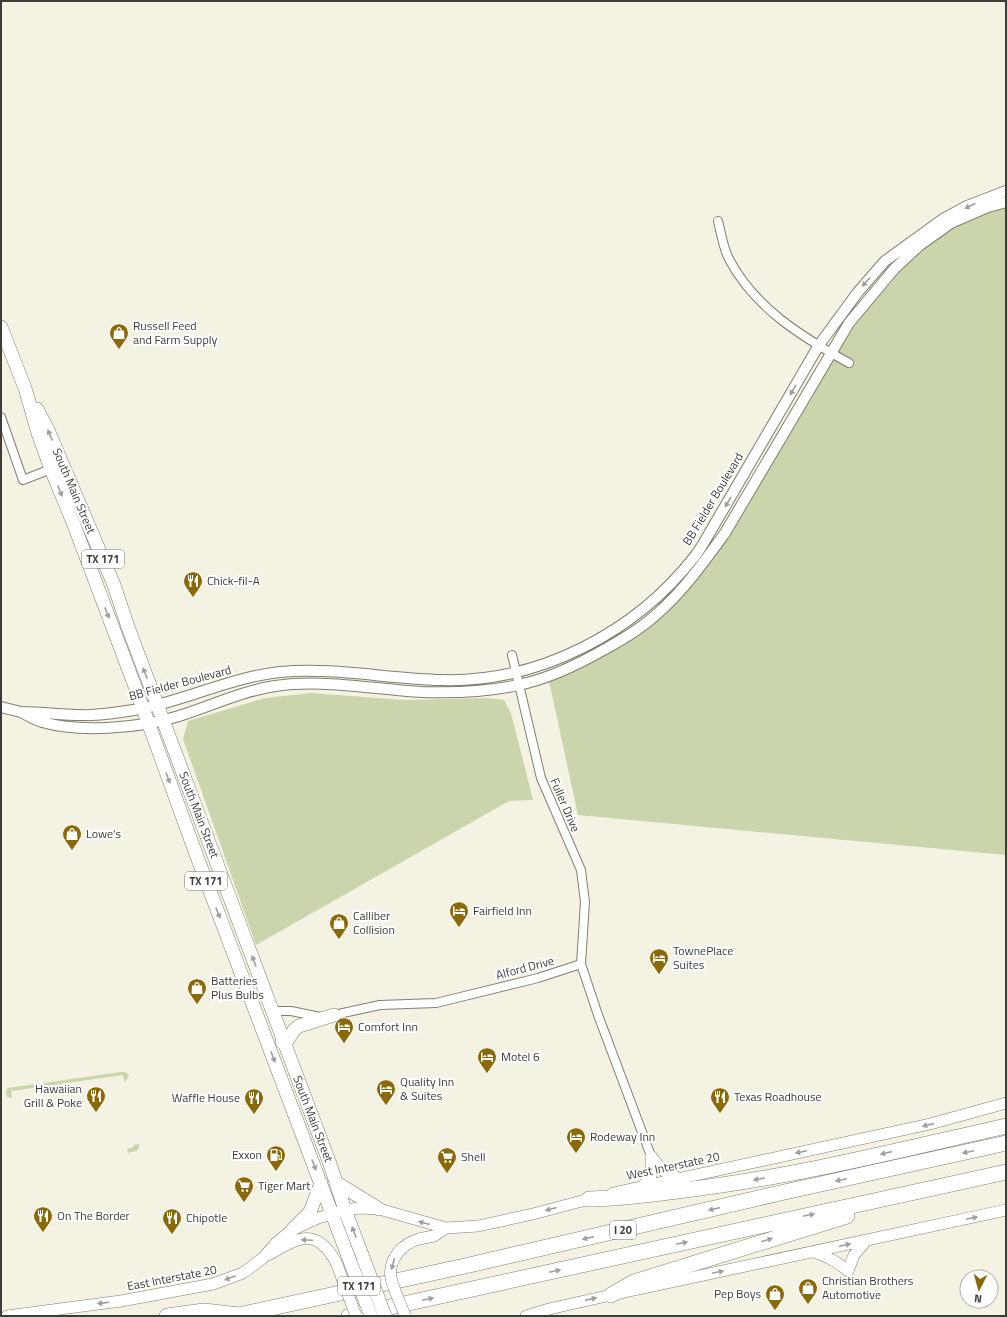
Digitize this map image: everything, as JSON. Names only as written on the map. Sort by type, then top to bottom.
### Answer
[{"type":"highway","points":[[589,1199],[613,1199],[731,1184],[843,1163],[1006,1126]]},
{"type":"highway","name":"I 20","points":[[237,1315],[473,1264],[780,1193],[1006,1143]]},
{"type":"highway","name":"I 20","points":[[348,1316],[1006,1172]]},
{"type":"highway","points":[[611,1295],[634,1282],[739,1248],[851,1215],[915,1199],[931,1188]]},
{"type":"highway","points":[[167,1316],[204,1311],[237,1315]]},
{"type":"main road","name":"South Main Street","points":[[1,327],[25,388],[38,433],[51,469],[74,525],[143,708],[258,1021],[321,1183],[362,1254],[385,1316]]},
{"type":"main road","name":"South Main Street","points":[[25,388],[48,430],[114,585],[157,705],[164,720],[337,1183],[339,1212],[348,1256],[371,1316]]},
{"type":"main road","points":[[246,987],[266,1009],[272,1011]]},
{"type":"main road","points":[[258,1021],[266,1022],[270,1025],[276,1038],[285,1044],[294,1030],[300,1026],[334,1015]]},
{"type":"main road","name":"West Interstate 20","points":[[339,1212],[359,1208],[378,1209],[446,1228],[478,1226],[533,1214],[643,1186],[930,1124],[1006,1103]]},
{"type":"main road","points":[[651,1156],[661,1170],[680,1178]]},
{"type":"main road","points":[[643,1186],[652,1176],[651,1156]]},
{"type":"main road","points":[[292,1230],[310,1212],[321,1183]]},
{"type":"main road","points":[[337,1183],[378,1209]]},
{"type":"main road","points":[[526,1316],[550,1308],[1006,1210]]},
{"type":"main road","name":"East Interstate 20","points":[[7,1316],[121,1301],[213,1284],[243,1273],[263,1258],[276,1243],[292,1230],[318,1218],[339,1212]]},
{"type":"main road","points":[[405,1316],[391,1278],[391,1268],[394,1259],[401,1248],[409,1242],[434,1236],[446,1228]]},
{"type":"main road","points":[[263,1258],[296,1240],[306,1238],[323,1244],[330,1251],[336,1262],[356,1316]]},
{"type":"main road","points":[[812,1252],[825,1255],[835,1260],[848,1271],[854,1255],[867,1240]]},
{"type":"street","name":"BB Fielder Boulevard","points":[[21,712],[45,712],[83,716],[143,708],[252,677],[279,672],[329,670],[424,679],[461,680],[516,673],[551,662],[583,647],[618,626],[649,604],[674,580],[695,555],[819,346],[858,292],[885,261],[943,219],[967,206],[1006,191]]},
{"type":"street","name":"BB Fielder Boulevard","points":[[21,712],[40,722],[65,727],[92,729],[125,726],[148,723],[179,716],[255,690],[296,684],[327,684],[421,692],[487,690],[519,685],[554,674],[589,658],[624,639],[657,615],[682,589],[724,533],[849,323],[895,268],[920,245],[951,223],[988,207],[1006,202]]},
{"type":"street","points":[[718,221],[728,256],[745,284],[762,303],[808,340],[849,363]]},
{"type":"street","points":[[1,417],[23,480],[51,469]]},
{"type":"street","name":"Fuller Drive","points":[[512,655],[541,778],[581,870],[585,902],[582,964]]},
{"type":"street","points":[[1,707],[21,712]]},
{"type":"street","points":[[582,964],[598,1015],[651,1156]]},
{"type":"street","name":"Alford Drive","points":[[272,1011],[291,1011],[320,1017],[380,1005],[436,1003],[538,978],[582,964]]},
{"type":"green space","points":[[1006,204],[1006,855],[578,815],[549,681],[582,668],[613,650],[642,630],[683,595],[707,566],[733,529],[846,335],[884,285],[906,261],[946,232],[988,210]]},
{"type":"green space","points":[[311,693],[404,700],[488,698],[504,700],[511,713],[533,800],[509,801],[256,945],[183,739],[188,721],[265,698]]},
{"type":"green space","points":[[125,1072],[129,1075],[126,1081],[124,1081],[123,1075],[11,1091],[12,1098],[7,1097],[6,1091],[8,1088]]},
{"type":"green space","points":[[139,1144],[139,1148],[136,1151],[128,1153],[127,1149],[134,1147],[133,1145]]},
{"type":"place","name":"Russell Feed and Farm Supply","points":[[119,350]]},
{"type":"place","name":"Chick-fil-A","points":[[193,598]]},
{"type":"place","name":"Lowe's","points":[[72,851]]},
{"type":"place","name":"Fairfield Inn","points":[[459,928]]},
{"type":"place","name":"Calliber Collision","points":[[339,940]]},
{"type":"place","name":"TownePlace Suites","points":[[659,975]]},
{"type":"place","name":"Batteries Plus Bulbs","points":[[197,1005]]},
{"type":"place","name":"Comfort Inn","points":[[344,1044]]},
{"type":"place","name":"Motel 6","points":[[487,1074]]},
{"type":"place","name":"Quality Inn & Suites","points":[[386,1106]]},
{"type":"place","name":"Hawaiian Grill & Poke","points":[[96,1113]]},
{"type":"place","name":"Texas Roadhouse","points":[[720,1114]]},
{"type":"place","name":"Waffle House","points":[[254,1115]]},
{"type":"place","name":"Rodeway Inn","points":[[576,1154]]},
{"type":"place","name":"Exxon","points":[[276,1172]]},
{"type":"place","name":"Shell","points":[[447,1174]]},
{"type":"place","name":"Tiger Mart","points":[[244,1203]]},
{"type":"place","name":"On The Border","points":[[43,1233]]},
{"type":"place","name":"Chipotle","points":[[172,1235]]},
{"type":"place","name":"Christian Brothers Automotive","points":[[808,1305]]},
{"type":"place","name":"Pep Boys","points":[[775,1311]]}]
